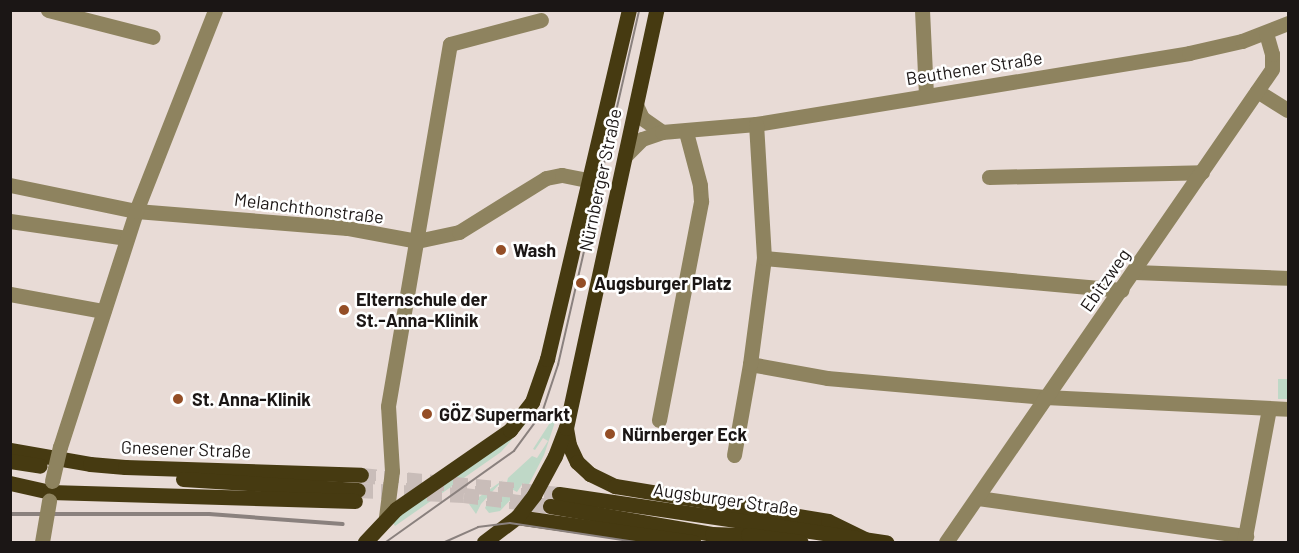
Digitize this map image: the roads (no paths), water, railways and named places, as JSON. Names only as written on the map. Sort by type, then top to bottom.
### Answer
[{"type":"main road","name":"Nürnberger Straße","points":[[386,517],[510,430],[526,411],[537,390],[547,359],[628,10]]},
{"type":"main road","name":"Nürnberger Straße","points":[[566,428],[656,10]]},
{"type":"main road","points":[[484,543],[517,517],[534,495],[546,475],[566,428]]},
{"type":"main road","points":[[566,428],[568,446],[577,462],[590,474],[615,486],[828,521],[865,539]]},
{"type":"main road","name":"Gnesener Straße","points":[[10,450],[90,464],[358,489]]},
{"type":"main road","name":"Gnesener Straße","points":[[10,461],[100,474],[358,489]]},
{"type":"main road","points":[[10,483],[50,492],[358,489]]},
{"type":"main road","name":"Augsburger Straße","points":[[801,543],[748,535],[712,534],[554,500],[886,543]]},
{"type":"main road","points":[[365,543],[386,517]]},
{"type":"main road","points":[[517,517],[693,543]]},
{"type":"street","points":[[48,10],[153,37]]},
{"type":"street","points":[[42,543],[60,447],[103,311],[136,212],[214,10]]},
{"type":"street","points":[[922,10],[926,94]]},
{"type":"street","points":[[386,517],[390,499],[392,460],[388,406],[450,44],[541,20]]},
{"type":"street","name":"Beuthener Straße","points":[[626,156],[642,139],[662,132],[686,132],[756,124],[1190,52],[1266,33],[1288,22]]},
{"type":"street","name":"Ebitzweg","points":[[946,543],[1135,272],[1272,69],[1272,54],[1266,33]]},
{"type":"street","points":[[1257,91],[1288,110]]},
{"type":"street","points":[[636,105],[642,118],[662,132]]},
{"type":"street","points":[[734,455],[750,364],[764,258],[756,124]]},
{"type":"street","points":[[660,420],[701,201],[700,185],[686,132]]},
{"type":"street","points":[[989,177],[1202,172]]},
{"type":"street","name":"Melanchthonstraße","points":[[10,185],[136,212],[347,228],[417,241],[459,232],[546,178],[562,175],[587,180]]},
{"type":"street","points":[[10,221],[127,238]]},
{"type":"street","points":[[764,258],[1122,290]]},
{"type":"street","points":[[1135,272],[1288,278]]},
{"type":"street","points":[[10,294],[103,311]]},
{"type":"street","points":[[750,364],[827,378],[1046,398],[1288,409]]},
{"type":"street","points":[[978,498],[1245,539],[1269,409]]},
{"type":"tunnel","points":[[361,475],[559,494]]},
{"type":"tunnel","points":[[358,490],[464,495],[550,506]]},
{"type":"tram line","points":[[386,542],[514,451],[542,413],[558,365],[639,10]]},
{"type":"tram line","points":[[445,542],[478,527],[510,523],[636,542]]},
{"type":"railway","points":[[10,514],[209,514],[343,524]]},
{"type":"place","name":"Wash","points":[[501,250]]},
{"type":"place","name":"Augsburger Platz","points":[[581,283]]},
{"type":"place","name":"Elternschule der St.-Anna-Klinik","points":[[344,310]]},
{"type":"place","name":"St. Anna-Klinik","points":[[178,399]]},
{"type":"place","name":"GÖZ Supermarkt","points":[[427,414]]},
{"type":"place","name":"Nürnberger Eck","points":[[610,434]]}]
